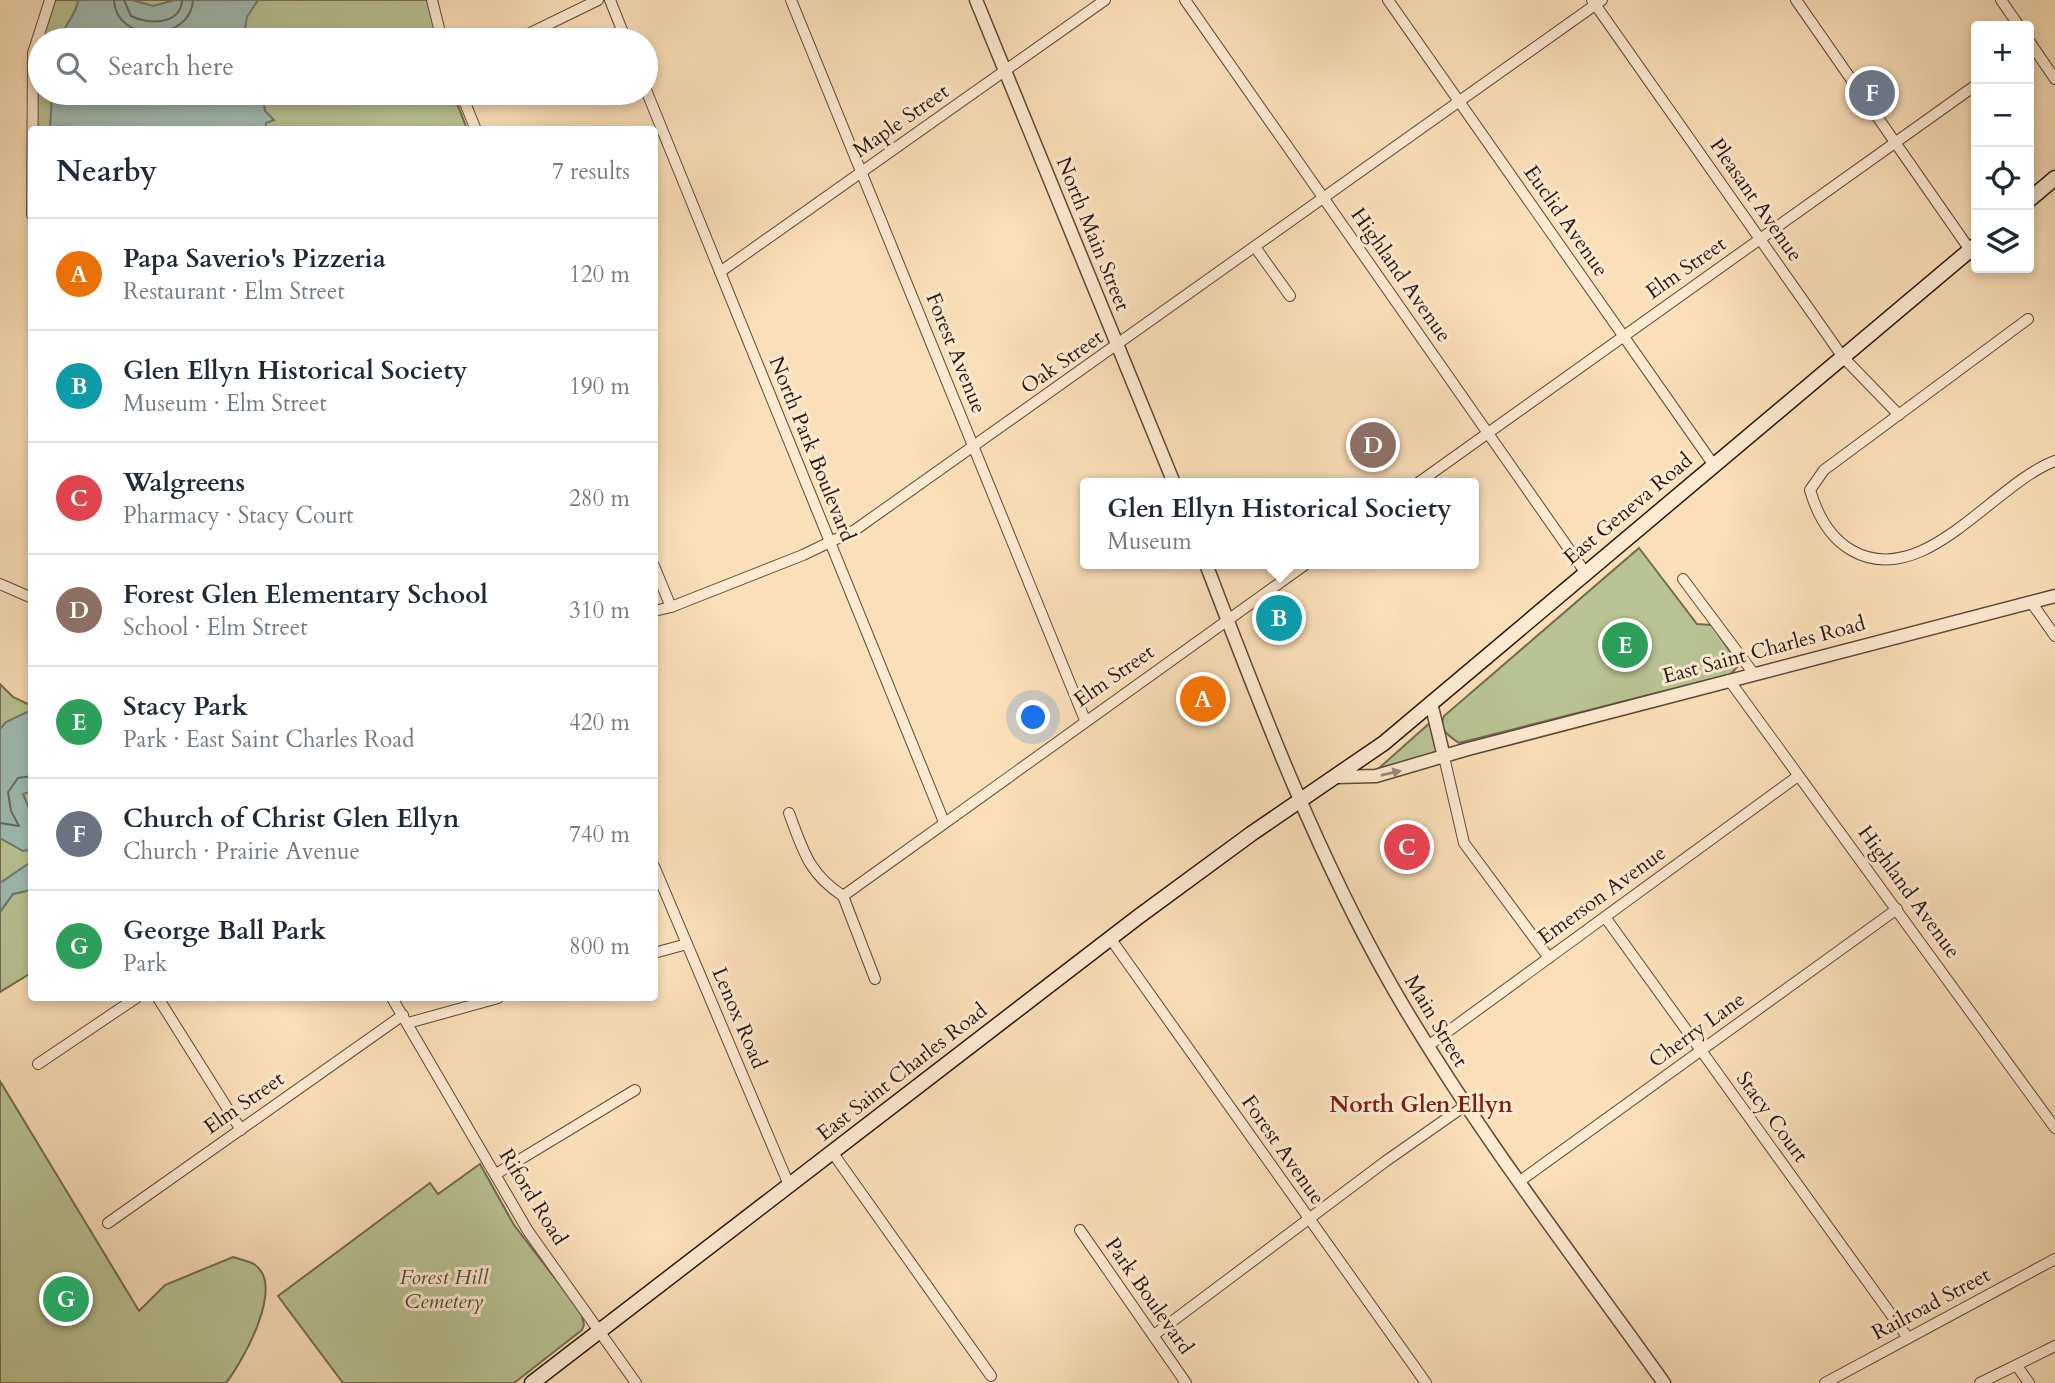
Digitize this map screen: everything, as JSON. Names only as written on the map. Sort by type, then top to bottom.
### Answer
[{"type":"main road","points":[[2034,196],[2055,178]]},
{"type":"main road","name":"East Geneva Road","points":[[1302,799],[1384,743],[1971,249]]},
{"type":"main road","name":"East Saint Charles Road","points":[[532,1383],[1110,938],[1302,799]]},
{"type":"street","points":[[41,28],[50,0]]},
{"type":"street","points":[[432,0],[439,28]]},
{"type":"street","points":[[541,28],[598,0]]},
{"type":"street","points":[[610,0],[621,28]]},
{"type":"street","name":"Forest Avenue","points":[[792,0],[1085,720]]},
{"type":"street","name":"North Main Street","points":[[976,0],[1172,478]]},
{"type":"street","name":"Maple Street","points":[[720,272],[1105,0]]},
{"type":"street","name":"Highland Avenue","points":[[1185,0],[1585,572]]},
{"type":"street","name":"Euclid Avenue","points":[[1388,0],[1713,464]]},
{"type":"street","points":[[1796,0],[1971,244]]},
{"type":"street","points":[[2001,0],[2016,21]]},
{"type":"street","name":"Oak Street","points":[[658,610],[855,530],[1118,346],[1596,2]]},
{"type":"street","name":"Pleasant Avenue","points":[[1596,2],[1842,356],[1899,415]]},
{"type":"street","points":[[2034,50],[2055,79]]},
{"type":"street","name":"Elm Street","points":[[1425,478],[1971,89]]},
{"type":"street","points":[[33,105],[33,126]]},
{"type":"street","points":[[466,105],[474,126]]},
{"type":"street","name":"North Park Boulevard","points":[[652,105],[944,822]]},
{"type":"street","points":[[1255,247],[1290,296]]},
{"type":"street","points":[[2028,319],[1824,470],[1811,490],[1816,511],[1838,540],[1875,561],[1898,560],[1925,551],[2029,475],[2055,461]]},
{"type":"street","points":[[1208,569],[1302,799]]},
{"type":"street","name":"Elm Street","points":[[843,896],[1299,569]]},
{"type":"street","points":[[658,576],[671,607]]},
{"type":"street","points":[[1683,579],[1754,674]]},
{"type":"street","points":[[0,584],[28,596]]},
{"type":"street","name":"East Saint Charles Road","points":[[1336,777],[1376,776],[1729,680],[2055,596]]},
{"type":"street","points":[[2031,602],[2055,636]]},
{"type":"street","name":"Highland Avenue","points":[[1729,680],[2055,1128]]},
{"type":"street","points":[[1431,704],[1464,843],[1549,958]]},
{"type":"street","name":"Emerson Avenue","points":[[1428,1046],[1798,776]]},
{"type":"street","name":"Main Street","points":[[1302,799],[1360,927],[1428,1046],[1466,1105],[1663,1382]]},
{"type":"street","points":[[789,813],[812,870],[821,881],[843,896],[875,979]]},
{"type":"street","name":"Lenox Road","points":[[658,875],[789,1185]]},
{"type":"street","name":"Cherry Lane","points":[[1520,1181],[1897,909]]},
{"type":"street","name":"Stacy Court","points":[[1605,918],[1908,1338]]},
{"type":"street","name":"Forest Avenue","points":[[1110,938],[1426,1383]]},
{"type":"street","points":[[658,952],[687,944]]},
{"type":"street","points":[[38,1064],[132,1001]]},
{"type":"street","points":[[160,1001],[240,1130]]},
{"type":"street","name":"Riford Road","points":[[394,1001],[528,1231],[636,1383]]},
{"type":"street","name":"Elm Street","points":[[108,1223],[405,1019],[485,1001]]},
{"type":"street","points":[[496,1174],[635,1090]]},
{"type":"street","points":[[1154,1335],[1466,1105]]},
{"type":"street","points":[[832,1152],[991,1376]]},
{"type":"street","name":"Park Boulevard","points":[[1080,1230],[1186,1383]]},
{"type":"street","name":"Railroad Street","points":[[1825,1383],[2055,1259]]},
{"type":"street","points":[[1980,1383],[2055,1346]]},
{"type":"street","points":[[2017,1366],[2029,1383]]},
{"type":"green space","points":[[55,0],[428,0],[435,28],[45,28]]},
{"type":"green space","points":[[36,105],[458,105],[466,126],[35,126]]},
{"type":"green space","points":[[1639,548],[1697,624],[1712,625],[1739,665],[1731,674],[1459,743],[1448,735],[1442,725],[1444,716]]},
{"type":"green space","points":[[0,684],[13,697],[28,704],[28,872],[0,894]]},
{"type":"green space","points":[[1432,721],[1439,753],[1378,769]]},
{"type":"green space","points":[[28,891],[28,975],[0,992],[0,912],[13,894]]},
{"type":"green space","points":[[0,1081],[139,1311],[165,1285],[233,1257],[254,1264],[263,1274],[266,1288],[258,1323],[242,1358],[226,1383],[0,1383]]},
{"type":"green space","name":"Forest Hill Cemetery","points":[[480,1164],[514,1225],[581,1312],[584,1325],[582,1330],[514,1383],[343,1383],[278,1296],[430,1183],[438,1194]]},
{"type":"water","points":[[78,0],[132,0],[153,6],[175,0],[258,0],[247,17],[245,28],[65,28]]},
{"type":"water","points":[[51,105],[264,105],[265,111],[274,120],[266,123],[266,126],[50,126]]},
{"type":"water","points":[[28,712],[28,792],[23,794],[28,806],[28,850],[23,851],[0,838],[0,729],[6,722]]},
{"type":"water","points":[[28,864],[28,891],[13,894],[0,912],[0,883]]},
{"type":"place","name":"Church of Christ Glen Ellyn","points":[[1872,93]]},
{"type":"place","name":"Forest Glen Elementary School","points":[[1373,445]]},
{"type":"place","name":"Glen Ellyn Historical Society","points":[[1279,618]]},
{"type":"place","name":"Stacy Park","points":[[1625,645]]},
{"type":"place","name":"Papa Saverio's Pizzeria","points":[[1203,699]]},
{"type":"place","name":"Walgreens","points":[[1407,847]]},
{"type":"place","name":"George Ball Park","points":[[66,1299]]},
{"type":"district","name":"North Glen Ellyn","points":[[1421,1104]]}]
